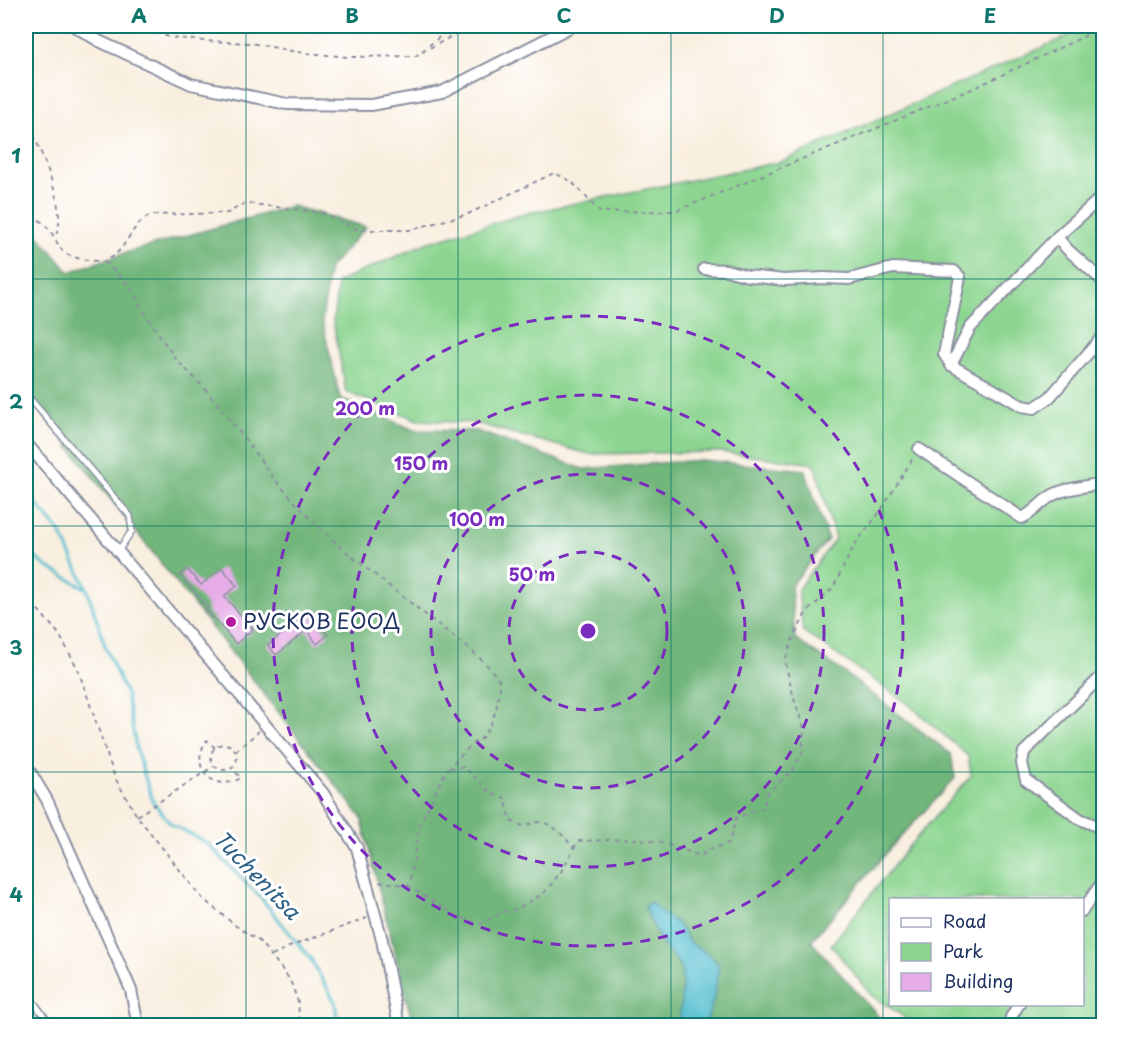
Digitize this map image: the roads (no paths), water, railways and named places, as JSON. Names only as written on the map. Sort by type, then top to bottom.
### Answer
[{"type":"street","points":[[74,26],[99,41],[191,84],[287,104],[371,105],[442,92],[572,26]]},
{"type":"street","points":[[951,365],[970,328],[1057,237],[1104,195]]},
{"type":"street","points":[[1057,237],[1104,282]]},
{"type":"street","points":[[704,269],[726,270],[748,276],[783,280],[849,279],[893,268],[954,271],[960,278],[944,354],[951,365],[1022,406],[1034,408],[1049,399],[1104,334]]},
{"type":"street","points":[[26,442],[323,794],[357,848],[382,940],[399,1026]]},
{"type":"street","points":[[919,449],[1023,518],[1058,492],[1104,483]]},
{"type":"street","points":[[1104,674],[1024,752],[1022,762],[1026,780],[1080,819],[1104,830]]},
{"type":"street","points":[[26,765],[47,800],[131,990],[138,1026]]},
{"type":"street","points":[[1084,910],[1104,880]]},
{"type":"street","points":[[1012,1026],[1011,1017],[1018,1006]]},
{"type":"lane","points":[[26,394],[130,516],[132,531],[117,551]]},
{"type":"lane","points":[[26,992],[48,1020],[50,1026]]},
{"type":"water","points":[[650,902],[677,923],[690,943],[707,953],[719,965],[712,1003],[705,1025],[680,1025],[681,970],[658,937],[645,907]]},
{"type":"waterway","name":"Tuchenitsa","points":[[26,491],[60,532],[87,589],[106,649],[126,694],[137,752],[153,802],[171,824],[207,843],[261,898],[310,958],[335,1002],[338,1026]]},
{"type":"waterway","name":"Tuchenitsa","points":[[26,550],[46,566],[85,588]]},
{"type":"place","name":"РУСКОВ ЕООД","points":[[231,622]]}]
